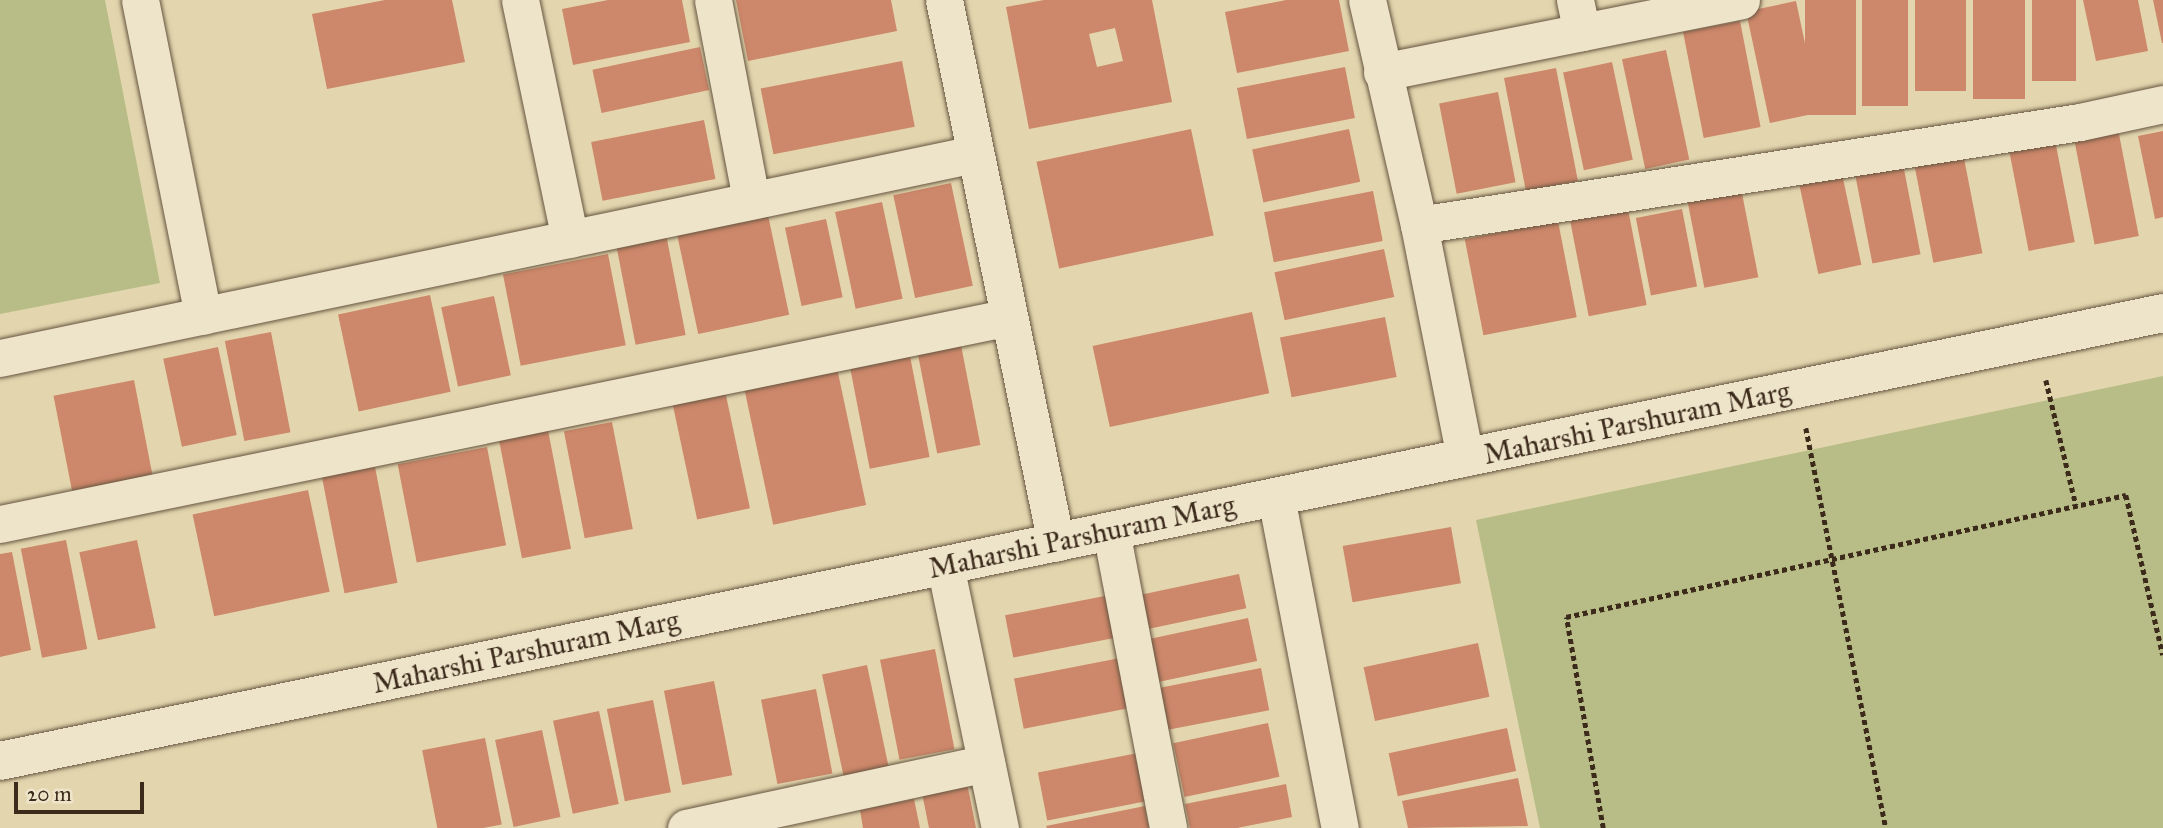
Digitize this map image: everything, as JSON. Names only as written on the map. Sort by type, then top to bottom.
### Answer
[{"type":"street","points":[[140,0],[202,316]]},
{"type":"street","points":[[520,0],[570,239]]},
{"type":"street","points":[[713,0],[751,200]]},
{"type":"street","points":[[944,0],[1056,542]]},
{"type":"street","points":[[1367,0],[1419,225],[1465,458]]},
{"type":"street","points":[[1382,72],[1579,16],[1741,0]]},
{"type":"street","points":[[1419,225],[2080,122],[2163,104]]},
{"type":"street","points":[[0,359],[975,154]]},
{"type":"street","name":"Maharshi Parshuram Marg","points":[[0,761],[2163,313]]},
{"type":"street","points":[[0,524],[1009,317]]},
{"type":"street","points":[[1276,498],[1340,828]]},
{"type":"street","points":[[1111,531],[1168,828]]},
{"type":"street","points":[[945,565],[1000,828]]},
{"type":"street","points":[[686,828],[986,763]]},
{"type":"path","points":[[2036,340],[2076,505]]},
{"type":"path","points":[[1798,390],[1886,828]]},
{"type":"path","points":[[1603,828],[1566,617],[2126,495],[2163,655]]},
{"type":"green space","points":[[0,0],[105,0],[160,283],[0,314]]},
{"type":"green space","points":[[2163,376],[2163,828],[1540,828],[1476,520]]},
{"type":"building","points":[[385,0],[452,0],[465,62],[327,89],[312,14]]},
{"type":"building","points":[[608,0],[682,0],[690,42],[573,65],[562,9]]},
{"type":"building","points":[[736,0],[891,0],[897,31],[748,61]]},
{"type":"building","points":[[1044,0],[1152,0],[1172,102],[1029,129],[1006,7]],"holes":[[[1115,28],[1123,61],[1097,67],[1089,34]]]},
{"type":"building","points":[[1286,0],[1339,0],[1349,51],[1237,73],[1225,12]]},
{"type":"building","points":[[1805,0],[1856,0],[1856,115],[1805,115]]},
{"type":"building","points":[[1862,0],[1908,0],[1908,106],[1862,106]]},
{"type":"building","points":[[1915,0],[1966,0],[1966,91],[1915,91]]},
{"type":"building","points":[[1973,0],[2025,0],[2025,99],[1973,99]]},
{"type":"building","points":[[2032,0],[2076,0],[2076,81],[2032,81]]},
{"type":"building","points":[[2083,0],[2138,0],[2148,51],[2096,61]]},
{"type":"building","points":[[2153,0],[2163,0],[2163,43],[2162,43]]},
{"type":"building","points":[[1796,1],[1820,113],[1770,123],[1746,12]]},
{"type":"building","points":[[1740,21],[1761,127],[1704,138],[1683,32]]},
{"type":"building","points":[[700,47],[709,90],[602,113],[592,70]]},
{"type":"building","points":[[1666,50],[1689,160],[1645,169],[1622,59]]},
{"type":"building","points":[[902,61],[915,127],[773,154],[761,88]]},
{"type":"building","points":[[1612,62],[1633,160],[1584,170],[1563,72]]},
{"type":"building","points":[[1345,67],[1355,118],[1247,139],[1237,88]]},
{"type":"building","points":[[1556,68],[1578,181],[1526,191],[1504,78]]},
{"type":"building","points":[[1498,92],[1516,182],[1457,194],[1439,103]]},
{"type":"building","points":[[704,120],[715,179],[603,201],[591,142]]},
{"type":"building","points":[[1191,129],[1214,236],[1059,268],[1036,162]]},
{"type":"building","points":[[1349,129],[1360,182],[1263,202],[1252,150]]},
{"type":"building","points":[[2118,129],[2139,236],[2095,245],[2074,138]]},
{"type":"building","points":[[2163,131],[2163,217],[2155,219],[2138,136]]},
{"type":"building","points":[[2054,135],[2075,242],[2029,251],[2008,144]]},
{"type":"building","points":[[1963,153],[1982,253],[1933,263],[1914,163]]},
{"type":"building","points":[[1902,159],[1921,254],[1872,264],[1854,168]]},
{"type":"building","points":[[1841,169],[1861,265],[1818,274],[1798,178]]},
{"type":"building","points":[[951,183],[973,286],[915,298],[893,195]]},
{"type":"building","points":[[1741,188],[1758,277],[1704,288],[1687,198]]},
{"type":"building","points":[[1373,191],[1383,241],[1274,262],[1264,212]]},
{"type":"building","points":[[882,202],[903,299],[856,309],[835,212]]},
{"type":"building","points":[[1627,204],[1647,305],[1589,316],[1569,215]]},
{"type":"building","points":[[1682,209],[1697,287],[1651,296],[1636,218]]},
{"type":"building","points":[[768,215],[789,315],[698,334],[677,234]]},
{"type":"building","points":[[826,219],[843,297],[802,306],[785,228]]},
{"type":"building","points":[[1558,221],[1577,317],[1483,335],[1465,239]]},
{"type":"building","points":[[666,234],[686,335],[636,345],[616,244]]},
{"type":"building","points":[[1384,249],[1394,297],[1285,320],[1274,272]]},
{"type":"building","points":[[608,254],[626,345],[521,366],[503,274]]},
{"type":"building","points":[[430,295],[451,392],[359,411],[338,315]]},
{"type":"building","points":[[494,296],[511,375],[458,386],[441,307]]},
{"type":"building","points":[[1252,312],[1269,393],[1110,427],[1093,346]]},
{"type":"building","points":[[1385,317],[1397,377],[1292,397],[1280,337]]},
{"type":"building","points":[[271,332],[290,432],[244,441],[225,341]]},
{"type":"building","points":[[960,340],[980,445],[937,453],[917,348]]},
{"type":"building","points":[[218,347],[237,435],[182,447],[163,359]]},
{"type":"building","points":[[909,351],[930,457],[870,469],[849,363]]},
{"type":"building","points":[[837,368],[866,505],[773,525],[744,388]]},
{"type":"building","points":[[134,380],[153,475],[72,491],[54,396]]},
{"type":"building","points":[[724,386],[750,508],[697,519],[671,397]]},
{"type":"building","points":[[612,422],[633,529],[585,538],[564,431]]},
{"type":"building","points":[[547,425],[571,549],[522,558],[498,435]]},
{"type":"building","points":[[487,447],[506,545],[417,563],[398,464]]},
{"type":"building","points":[[375,467],[398,583],[345,593],[322,477]]},
{"type":"building","points":[[308,490],[330,592],[214,616],[193,515]]},
{"type":"building","points":[[1451,527],[1461,583],[1353,602],[1343,546]]},
{"type":"building","points":[[66,540],[87,649],[42,658],[21,549]]},
{"type":"building","points":[[137,540],[156,628],[98,640],[79,552]]},
{"type":"building","points":[[12,552],[31,650],[0,657],[0,554]]},
{"type":"building","points":[[1239,574],[1246,608],[1145,630],[1137,596]]},
{"type":"building","points":[[1115,594],[1123,636],[1013,658],[1005,615]]},
{"type":"building","points":[[1248,618],[1257,661],[1158,682],[1149,639]]},
{"type":"building","points":[[1478,643],[1489,697],[1375,721],[1364,667]]},
{"type":"building","points":[[935,649],[954,749],[899,760],[880,660]]},
{"type":"building","points":[[1120,658],[1130,708],[1024,729],[1014,679]]},
{"type":"building","points":[[867,665],[889,768],[844,777],[822,675]]},
{"type":"building","points":[[1261,668],[1269,710],[1168,730],[1160,688]]},
{"type":"building","points":[[714,681],[732,775],[682,785],[664,691]]},
{"type":"building","points":[[816,689],[832,773],[777,784],[761,700]]},
{"type":"building","points":[[653,700],[671,792],[625,801],[607,709]]},
{"type":"building","points":[[599,711],[619,804],[573,814],[553,721]]},
{"type":"building","points":[[1268,723],[1279,777],[1185,797],[1173,743]]},
{"type":"building","points":[[1507,728],[1516,771],[1398,796],[1389,753]]},
{"type":"building","points":[[542,730],[561,817],[514,827],[495,740]]},
{"type":"building","points":[[485,738],[502,824],[483,828],[437,828],[422,750]]},
{"type":"building","points":[[1138,753],[1147,801],[1047,821],[1038,772]]},
{"type":"building","points":[[966,778],[976,828],[929,828],[921,788]]},
{"type":"building","points":[[1518,778],[1528,826],[1408,828],[1402,801]]},
{"type":"building","points":[[1286,784],[1292,817],[1237,828],[1190,828],[1185,804]]},
{"type":"building","points":[[914,799],[920,828],[863,828],[860,810]]},
{"type":"building","points":[[1145,806],[1149,828],[1046,826]]}]
